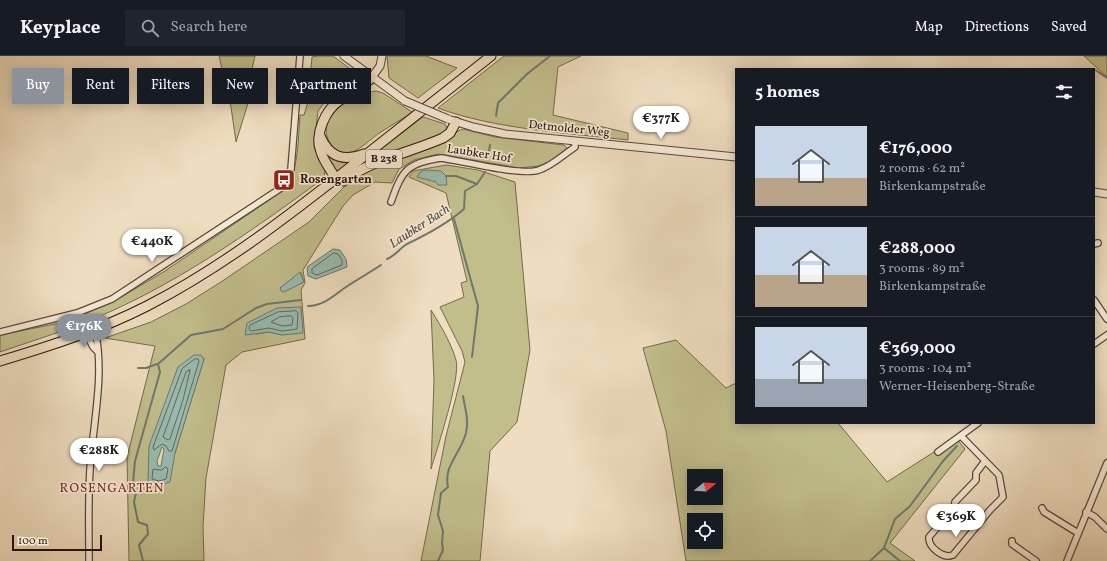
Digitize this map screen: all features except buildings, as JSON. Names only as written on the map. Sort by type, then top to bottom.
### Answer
[{"type":"main road","name":"B 238","points":[[0,361],[46,348],[90,331],[147,306],[196,279],[279,223],[491,56]]},
{"type":"main road","points":[[336,179],[321,153],[319,146],[323,121],[332,108],[341,100],[366,84],[372,77]]},
{"type":"main road","name":"B 238","points":[[312,198],[333,189],[351,175],[379,161],[443,138],[450,133],[452,121]]},
{"type":"main road","points":[[320,135],[329,152],[336,157],[350,158],[373,150]]},
{"type":"street","points":[[0,332],[77,313],[112,299],[281,188],[286,182],[291,169],[300,56]]},
{"type":"street","name":"Detmolder Weg","points":[[344,56],[405,100],[452,121],[505,134],[735,157]]},
{"type":"street","points":[[372,77],[380,66],[382,56]]},
{"type":"street","name":"Laubker Hof","points":[[391,202],[400,178],[404,172],[417,164],[429,160],[441,158],[518,171],[538,170],[552,164],[574,147],[575,142]]},
{"type":"street","points":[[1095,192],[1107,194]]},
{"type":"street","points":[[1095,301],[1107,319]]},
{"type":"street","points":[[90,331],[93,347],[97,351]]},
{"type":"street","points":[[89,561],[90,470],[99,367],[97,351],[98,346],[90,331]]},
{"type":"street","points":[[1095,343],[1107,335]]},
{"type":"street","points":[[938,452],[977,424]]},
{"type":"street","points":[[961,436],[999,475],[1003,497],[990,510],[953,555],[945,555],[932,547],[929,542],[929,537],[954,508],[955,502],[976,480],[976,473],[985,461]]},
{"type":"street","points":[[1066,561],[1107,463]]},
{"type":"street","points":[[1042,508],[1044,512],[1078,533]]},
{"type":"street","points":[[1086,512],[1095,517],[1107,529]]},
{"type":"street","points":[[1012,541],[1012,544],[1036,561]]},
{"type":"shaded area","points":[[219,56],[255,56],[252,68],[222,68]]},
{"type":"shaded area","points":[[333,56],[349,68],[311,68],[312,57]]},
{"type":"shaded area","points":[[387,56],[426,56],[457,68],[418,98],[389,78]]},
{"type":"shaded area","points":[[504,56],[581,56],[558,67],[553,115],[628,133],[628,140],[507,126],[460,115],[438,108]]},
{"type":"shaded area","points":[[1084,56],[1107,56],[1107,77]]},
{"type":"shaded area","points":[[376,91],[383,93],[412,112],[357,150],[348,153],[335,149],[327,136],[327,126],[330,117],[343,104],[371,104],[371,92]]},
{"type":"shaded area","points":[[230,104],[248,104],[236,142]]},
{"type":"shaded area","points":[[307,104],[323,104],[318,111],[314,145],[325,171],[324,178],[239,239],[180,276],[118,308],[86,322],[0,352],[0,335],[65,322],[118,299],[165,271],[287,188],[296,161],[300,115],[304,115]]},
{"type":"shaded area","points":[[423,117],[445,124],[447,128],[442,135],[378,157],[365,164],[363,163]]},
{"type":"shaded area","points":[[463,129],[495,137],[564,145],[567,148],[552,161],[538,166],[519,168],[438,154],[414,160],[399,169],[392,183],[375,182],[353,195],[343,206],[303,270],[305,283],[301,290],[305,339],[242,352],[226,365],[206,478],[203,527],[204,561],[129,561],[127,457],[155,346],[105,338],[151,322],[186,304],[221,282],[309,222],[345,186],[379,164]],"holes":[[[301,273],[304,282],[280,288]],[[301,307],[282,335],[269,332],[256,334]],[[201,355],[204,359],[175,453],[148,482],[178,367]]]},
{"type":"shaded area","points":[[327,153],[350,162],[339,171],[334,170],[324,155]]},
{"type":"shaded area","points":[[446,165],[478,170],[515,182],[530,350],[517,422],[490,451],[480,561],[421,561],[446,436],[465,362],[462,351],[440,307],[464,297],[461,283],[467,281],[446,193],[409,177],[413,171]]},
{"type":"shaded area","points":[[431,310],[451,347],[456,360],[457,369],[448,413],[431,469],[434,380]]},
{"type":"shaded area","points":[[676,340],[726,388],[735,384],[735,424],[839,424],[887,482],[956,438],[965,449],[890,543],[915,561],[686,561],[666,431],[643,348]]},
{"type":"water","points":[[424,170],[441,171],[446,176],[447,185],[438,185],[436,182],[417,177],[420,172]]},
{"type":"water","points":[[333,249],[340,250],[346,259],[347,267],[316,279],[308,276],[307,267]]},
{"type":"water","points":[[300,272],[304,282],[284,292],[281,291],[280,288]]},
{"type":"water","points":[[301,307],[303,333],[282,335],[269,332],[245,335],[247,323],[277,308]]},
{"type":"water","points":[[194,355],[201,355],[204,359],[175,453],[170,482],[156,485],[148,482],[149,446],[178,367]],"holes":[[[162,447],[164,449],[161,466],[158,466],[157,461]]]},
{"type":"waterway","name":"Laubker Bach","points":[[496,116],[498,103],[527,74],[550,56]]},
{"type":"waterway","points":[[1095,70],[1107,78]]},
{"type":"waterway","name":"Laubker Bach","points":[[488,156],[490,145]]},
{"type":"waterway","name":"Laubker Bach","points":[[387,259],[407,244],[444,224],[464,209],[465,191],[477,184],[485,172]]},
{"type":"waterway","points":[[446,176],[456,176],[477,184]]},
{"type":"waterway","points":[[454,219],[478,306],[472,357]]},
{"type":"waterway","name":"Laubker Bach","points":[[308,306],[314,306],[333,297],[350,284],[381,265]]},
{"type":"waterway","name":"Laubker Bach","points":[[143,561],[139,545],[148,534],[147,525],[138,522],[134,502],[136,493],[133,483],[135,461],[160,372],[158,364],[191,335],[223,329],[256,308],[267,304],[301,300]]},
{"type":"waterway","points":[[138,368],[146,368],[157,364]]},
{"type":"waterway","points":[[438,561],[443,550],[443,531],[438,515],[441,493],[448,487],[447,479],[450,466],[464,440],[467,428],[463,396]]},
{"type":"waterway","points":[[870,561],[884,548],[895,519],[910,506],[943,461],[957,446]]},
{"type":"waterway","points":[[884,548],[900,561]]},
{"type":"place","name":"Rosengarten","points":[[284,180]]},
{"type":"district","name":"ROSENGARTEN","points":[[112,489]]}]
